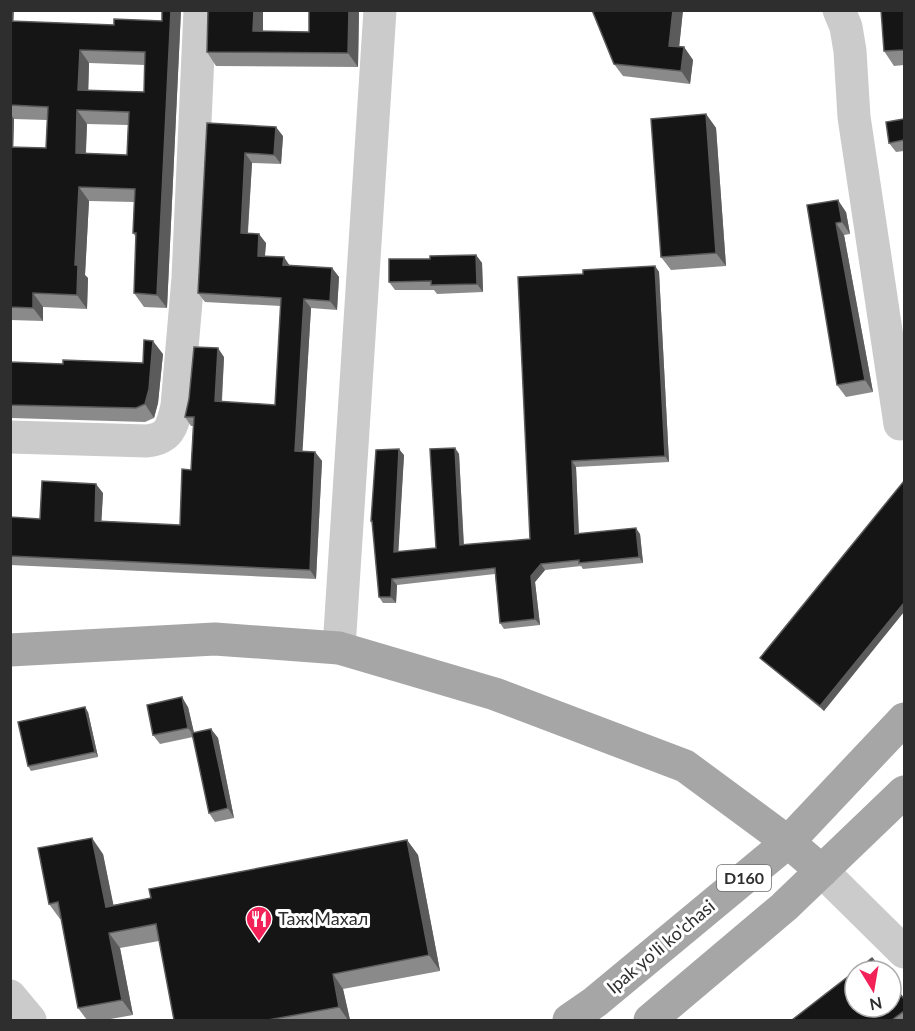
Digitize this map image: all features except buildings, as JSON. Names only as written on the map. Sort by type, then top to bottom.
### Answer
[{"type":"main road","points":[[10,650],[215,639],[339,648],[495,694],[685,766],[788,842],[822,871]]},
{"type":"main road","name":"Ipak yo'li ko'chasi","points":[[569,1020],[595,1002],[788,842],[904,719]]},
{"type":"main road","name":"D160","points":[[650,1020],[784,907],[904,792]]},
{"type":"street","points":[[10,437],[147,441],[160,439],[169,431],[177,406],[188,278],[200,10]]},
{"type":"street","points":[[339,648],[380,10]]},
{"type":"street","points":[[839,10],[846,27],[850,51],[854,117],[900,424]]},
{"type":"street","points":[[822,871],[904,952]]},
{"type":"street","points":[[10,996],[30,1020]]},
{"type":"place","name":"Таж Махал","points":[[259,942]]}]
